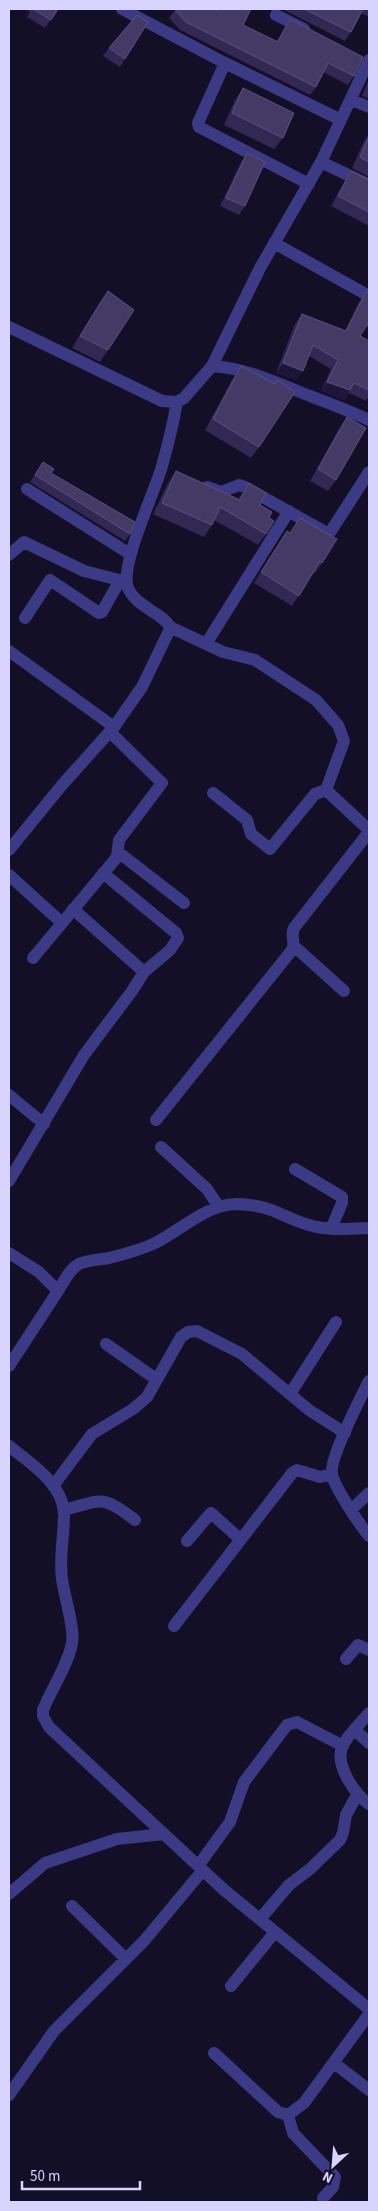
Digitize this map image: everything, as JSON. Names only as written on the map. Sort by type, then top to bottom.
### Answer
[{"type":"street","points":[[122,9],[224,64],[341,120]]},
{"type":"street","points":[[276,16],[318,36]]},
{"type":"street","points":[[9,328],[162,401],[177,402],[184,398],[212,366],[238,311],[274,243],[321,162],[351,100],[366,60]]},
{"type":"street","points":[[224,64],[198,123],[199,127],[309,184]]},
{"type":"street","points":[[351,100],[369,108]]},
{"type":"street","points":[[321,162],[369,185]]},
{"type":"street","points":[[274,243],[369,296]]},
{"type":"street","points":[[212,366],[245,371],[369,420]]},
{"type":"street","points":[[25,618],[50,580],[99,613],[102,612],[123,581],[130,554],[166,470],[177,402]]},
{"type":"street","points":[[198,484],[221,492],[239,485],[329,532],[369,472]]},
{"type":"street","points":[[27,489],[130,554]]},
{"type":"street","points":[[206,644],[289,512]]},
{"type":"street","points":[[9,555],[24,542],[84,571],[123,581],[139,602],[168,623],[170,627],[223,652],[255,660],[316,700],[338,725],[344,741],[326,790],[315,794],[270,849],[251,834],[247,820],[213,793]]},
{"type":"street","points":[[9,850],[62,785],[112,729],[142,687],[170,627]]},
{"type":"street","points":[[9,651],[112,729],[162,783],[118,840],[116,857],[33,958]]},
{"type":"street","points":[[326,790],[369,831],[294,928],[292,936],[294,946],[344,991]]},
{"type":"street","points":[[118,852],[184,903]]},
{"type":"street","points":[[9,1181],[84,1055],[144,972],[170,950],[178,938],[177,935],[104,873]]},
{"type":"street","points":[[9,875],[62,923]]},
{"type":"street","points":[[73,909],[144,972]]},
{"type":"street","points":[[156,1120],[294,946]]},
{"type":"street","points":[[9,1095],[44,1124]]},
{"type":"street","points":[[160,1148],[207,1189],[219,1207]]},
{"type":"street","points":[[295,1169],[342,1197],[342,1203],[331,1229]]},
{"type":"street","points":[[9,1366],[58,1290],[77,1265],[130,1252],[156,1242],[199,1216],[219,1207],[235,1204],[261,1206],[307,1225],[331,1229],[369,1228]]},
{"type":"street","points":[[9,1253],[39,1272],[58,1290]]},
{"type":"street","points":[[290,1394],[336,1322]]},
{"type":"street","points":[[53,1486],[92,1434],[140,1404],[147,1397],[181,1337],[194,1330],[242,1354],[309,1410],[346,1433]]},
{"type":"street","points":[[106,1344],[156,1379]]},
{"type":"street","points":[[369,1381],[338,1449],[332,1474],[337,1488],[369,1536]]},
{"type":"street","points":[[9,1446],[44,1474],[53,1486],[63,1504],[64,1510],[60,1551],[62,1578],[73,1641],[43,1710],[43,1716],[49,1727],[201,1868],[369,2009]]},
{"type":"street","points":[[174,1626],[294,1471],[320,1477],[332,1474]]},
{"type":"street","points":[[352,1509],[369,1493]]},
{"type":"street","points":[[64,1510],[107,1501],[135,1520]]},
{"type":"street","points":[[188,1541],[211,1513],[240,1539]]},
{"type":"street","points":[[346,1659],[358,1644],[369,1650]]},
{"type":"street","points":[[369,1713],[343,1746],[341,1752],[342,1764],[357,1795],[369,1804]]},
{"type":"street","points":[[9,2095],[54,2031],[126,1959],[201,1868],[230,1822],[244,1782],[287,1725],[297,1722],[343,1746]]},
{"type":"street","points":[[355,1730],[369,1743]]},
{"type":"street","points":[[260,1919],[288,1885],[310,1869],[340,1840],[346,1815],[357,1795]]},
{"type":"street","points":[[9,1894],[45,1862],[118,1839],[164,1834]]},
{"type":"street","points":[[72,1906],[126,1959]]},
{"type":"street","points":[[231,1986],[276,1932]]},
{"type":"street","points":[[288,2116],[304,2104],[369,2014]]},
{"type":"street","points":[[214,2053],[278,2112],[288,2116]]},
{"type":"street","points":[[334,2063],[369,2090]]},
{"type":"street","points":[[288,2116],[293,2133],[335,2177],[333,2187],[323,2198]]},
{"type":"building","points":[[33,9],[58,9],[51,20]]},
{"type":"building","points":[[176,9],[214,9],[217,11],[218,9],[251,9],[243,25],[278,42],[290,19],[363,57],[354,76],[328,63],[316,87],[186,22]]},
{"type":"building","points":[[304,9],[363,9],[351,32]]},
{"type":"building","points":[[137,15],[148,22],[125,59],[109,48]]},
{"type":"building","points":[[243,88],[294,113],[283,138],[232,113]]},
{"type":"building","points":[[369,136],[369,162],[360,157]]},
{"type":"building","points":[[247,153],[265,162],[245,206],[226,198]]},
{"type":"building","points":[[351,171],[369,180],[369,212],[338,196]]},
{"type":"building","points":[[108,291],[134,310],[108,350],[80,336]]},
{"type":"building","points":[[366,292],[369,293],[369,322],[360,336],[369,341],[369,390],[354,383],[350,390],[327,382],[338,360],[313,345],[303,371],[283,363],[302,314],[346,331]]},
{"type":"building","points":[[241,366],[275,384],[277,380],[295,392],[259,447],[213,419]]},
{"type":"building","points":[[347,417],[366,428],[336,480],[318,469]]},
{"type":"building","points":[[43,462],[54,469],[51,473],[135,522],[130,534],[35,475]]},
{"type":"building","points":[[176,471],[240,500],[249,483],[266,493],[260,505],[272,512],[269,518],[274,521],[266,534],[220,507],[212,525],[162,503]]},
{"type":"building","points":[[300,518],[337,539],[322,563],[320,561],[299,596],[261,572],[287,531],[290,533]]}]
